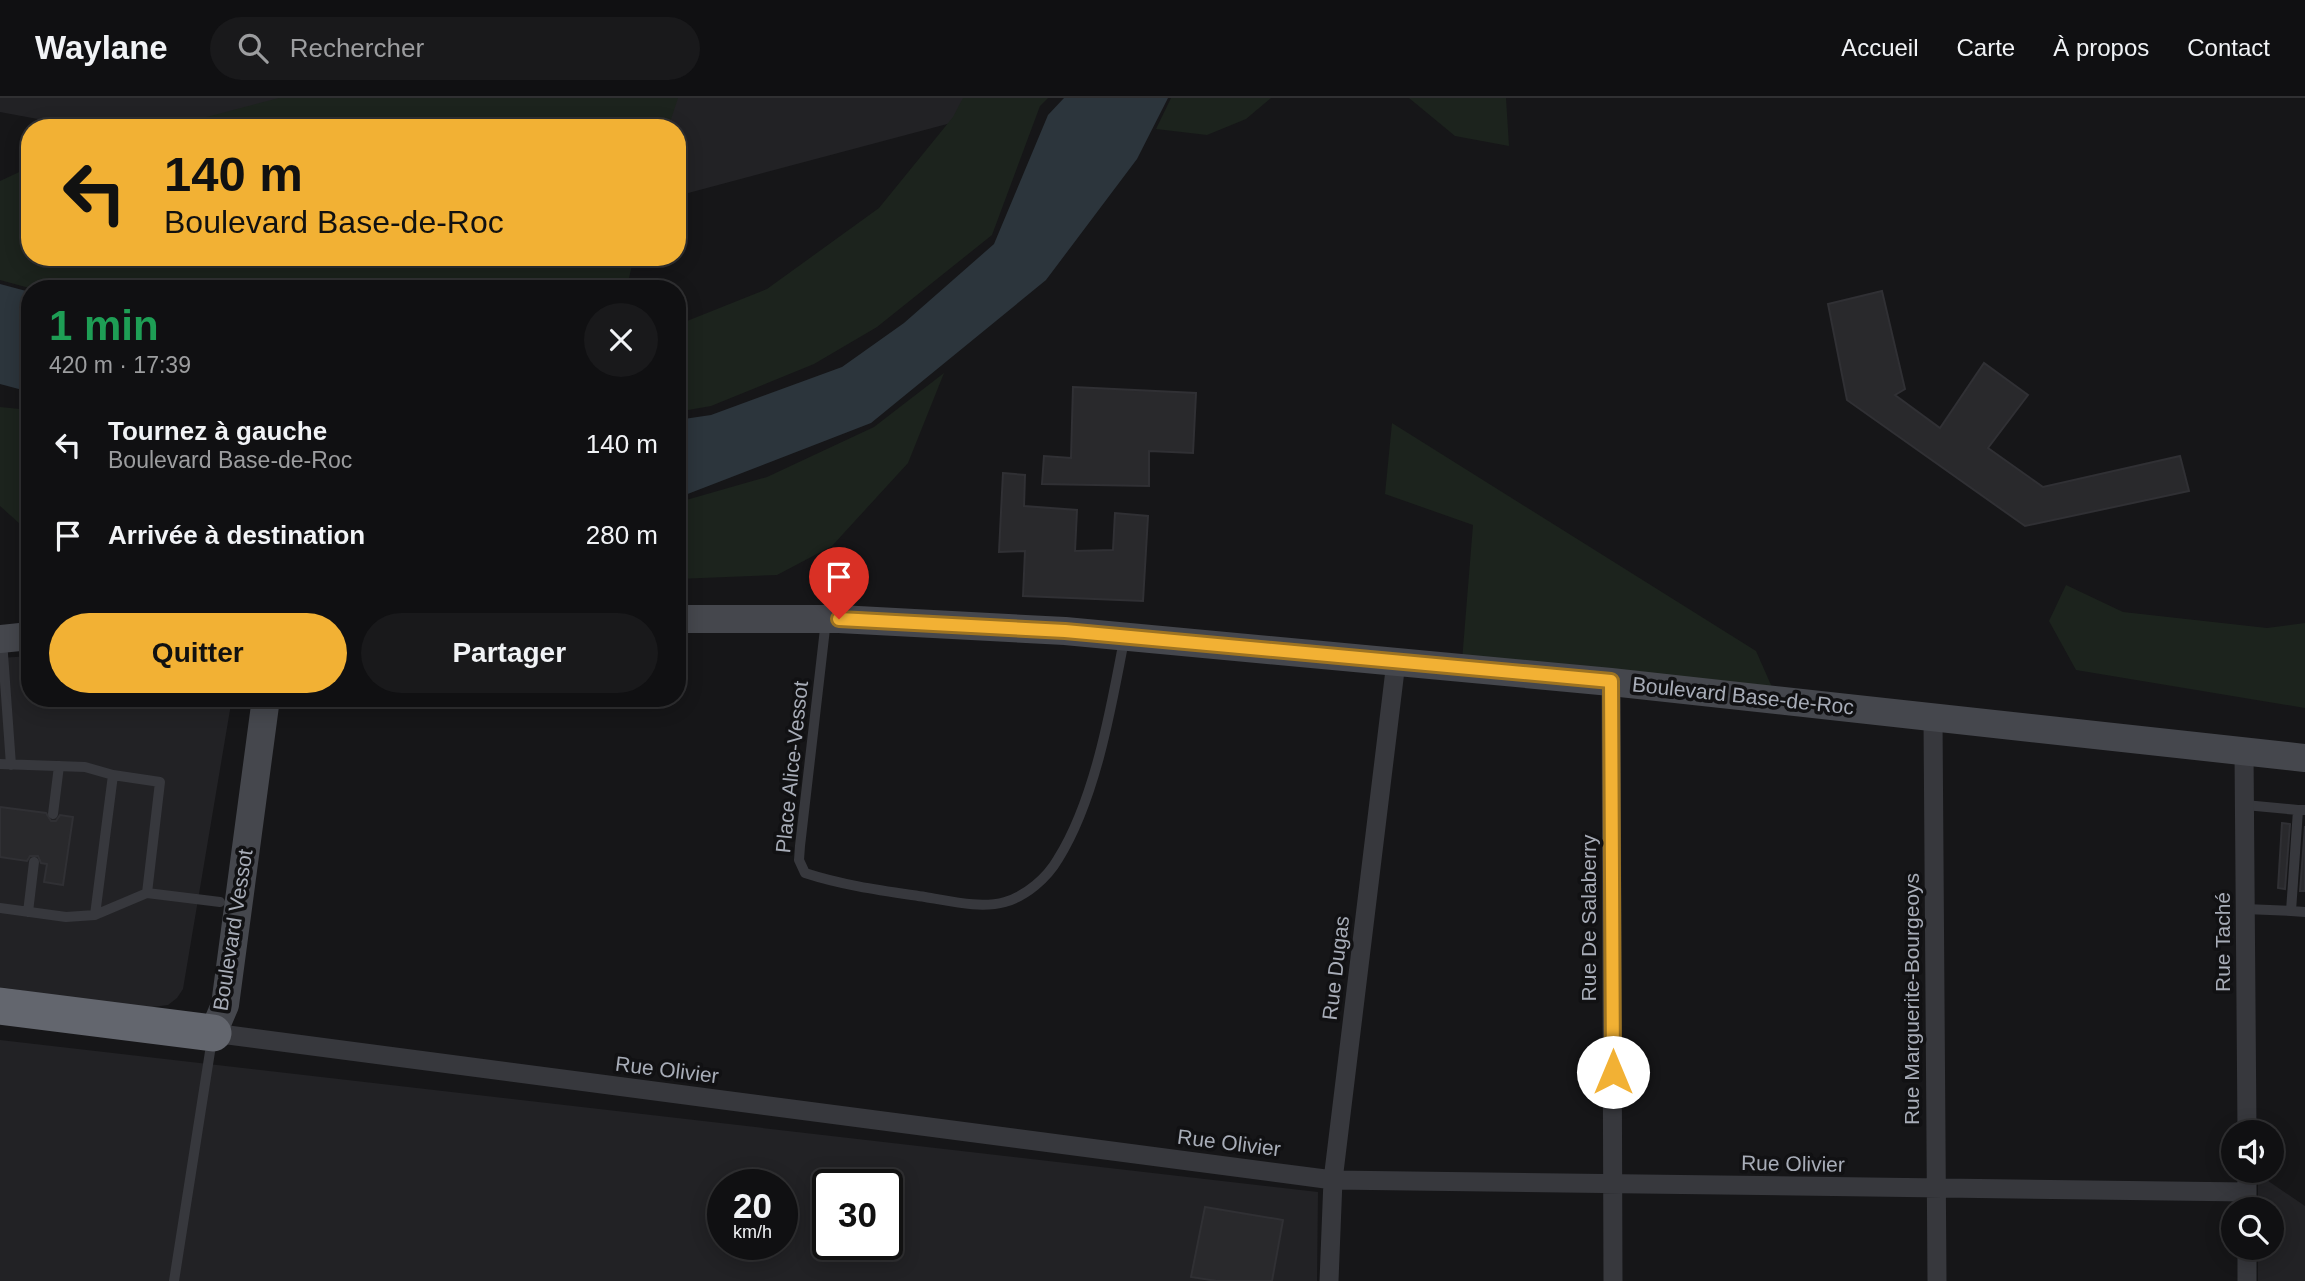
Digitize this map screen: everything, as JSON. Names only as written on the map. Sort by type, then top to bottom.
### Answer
[{"type":"highway","points":[[0,1006],[214,1033]]},
{"type":"street","name":"Boulevard Base-de-Roc","points":[[686,619],[827,619],[1124,636],[1611,681],[2305,758]]},
{"type":"street","name":"Rue Dugas","points":[[1329,1281],[1333,1180],[1396,662]]},
{"type":"street","name":"Rue De Salaberry","points":[[1611,681],[1613,1281]]},
{"type":"street","name":"Boulevard Vessot","points":[[214,1033],[206,1004],[246,707]]},
{"type":"street","name":"Boulevard Vessot","points":[[214,1033],[225,1005],[265,707]]},
{"type":"street","name":"Rue Marguerite-Bourgeoys","points":[[1933,718],[1937,1281]]},
{"type":"street","name":"Rue Taché","points":[[2245,751],[2247,1120]]},
{"type":"street","name":"Rue Olivier","points":[[214,1033],[1333,1180],[1936,1189],[2221,1200]]},
{"type":"street","points":[[2247,1260],[2247,1281]]},
{"type":"lane","name":"Place Alice-Vessot","points":[[827,619],[800,846],[799,860],[805,873],[866,889],[972,904],[1005,902],[1033,888],[1057,862],[1072,833],[1089,786],[1111,707],[1124,636]]},
{"type":"lane","points":[[11,638],[6,764],[85,767],[113,775],[160,782],[147,893]]},
{"type":"lane","points":[[53,814],[59,766]]},
{"type":"lane","points":[[95,915],[113,775]]},
{"type":"lane","points":[[2245,805],[2301,810],[2291,911]]},
{"type":"lane","points":[[28,912],[34,862]]},
{"type":"lane","points":[[0,908],[66,917],[95,915],[147,893],[220,902]]},
{"type":"lane","points":[[2245,909],[2305,912]]},
{"type":"lane","points":[[174,1281],[214,1033]]},
{"type":"shaded area","points":[[0,98],[981,98],[966,119],[686,194],[686,119],[38,119],[0,112]]},
{"type":"shaded area","points":[[279,98],[678,98],[671,119],[199,119]]},
{"type":"shaded area","points":[[963,98],[1048,98],[1040,106],[992,235],[877,327],[814,364],[711,406],[686,410],[686,321],[767,289],[879,208],[953,117]]},
{"type":"shaded area","points":[[1064,98],[1168,98],[1137,159],[1046,280],[871,423],[686,495],[686,419],[711,415],[842,367],[904,323],[994,244],[1048,115]]},
{"type":"shaded area","points":[[1171,98],[1271,98],[1246,119],[1207,135],[1156,129]]},
{"type":"shaded area","points":[[1409,98],[1506,98],[1509,146],[1455,136]]},
{"type":"shaded area","points":[[21,171],[21,266],[632,266],[628,280],[21,280],[21,286],[0,280],[0,181]]},
{"type":"shaded area","points":[[0,284],[21,290],[21,390],[0,384]]},
{"type":"shaded area","points":[[944,373],[908,463],[832,546],[777,575],[686,579],[686,500],[767,477],[874,427]]},
{"type":"shaded area","points":[[0,407],[21,409],[21,525],[0,506]]},
{"type":"shaded area","points":[[1392,423],[1756,651],[1775,694],[1462,661],[1473,525],[1385,494]]},
{"type":"shaded area","points":[[2066,585],[2123,612],[2267,628],[2305,623],[2305,708],[2076,670],[2049,621]]},
{"type":"shaded area","points":[[21,657],[21,707],[230,707],[183,989],[168,1005],[138,1009],[0,987],[0,658]]},
{"type":"shaded area","points":[[0,1040],[1318,1192],[1317,1281],[0,1281]]},
{"type":"shaded area","points":[[2258,1183],[2271,1183],[2305,1206],[2305,1281],[2258,1281],[2258,1260],[2284,1260],[2284,1197],[2258,1197]]},
{"type":"building","points":[[1882,291],[1905,389],[1895,395],[1940,428],[1984,363],[2028,395],[1988,448],[2043,487],[2180,456],[2189,491],[2025,526],[1847,400],[1828,304]]},
{"type":"building","points":[[1073,387],[1196,393],[1193,453],[1149,451],[1149,486],[1042,484],[1044,456],[1071,458]]},
{"type":"building","points":[[1003,473],[1025,475],[1024,506],[1077,510],[1075,551],[1113,550],[1115,513],[1148,516],[1143,601],[1023,596],[1025,551],[999,552]]},
{"type":"building","points":[[0,807],[46,813],[51,821],[56,821],[60,815],[73,817],[63,885],[44,882],[47,864],[41,863],[38,856],[30,856],[27,861],[0,857]]},
{"type":"building","points":[[2282,823],[2290,824],[2285,889],[2278,888]]},
{"type":"building","points":[[2305,826],[2305,891],[2300,891]]},
{"type":"building","points":[[1205,1207],[1283,1220],[1272,1281],[1217,1281],[1191,1277]]},
{"type":"route","points":[[839,619],[1065,631],[1611,681],[1613,1072]]}]
